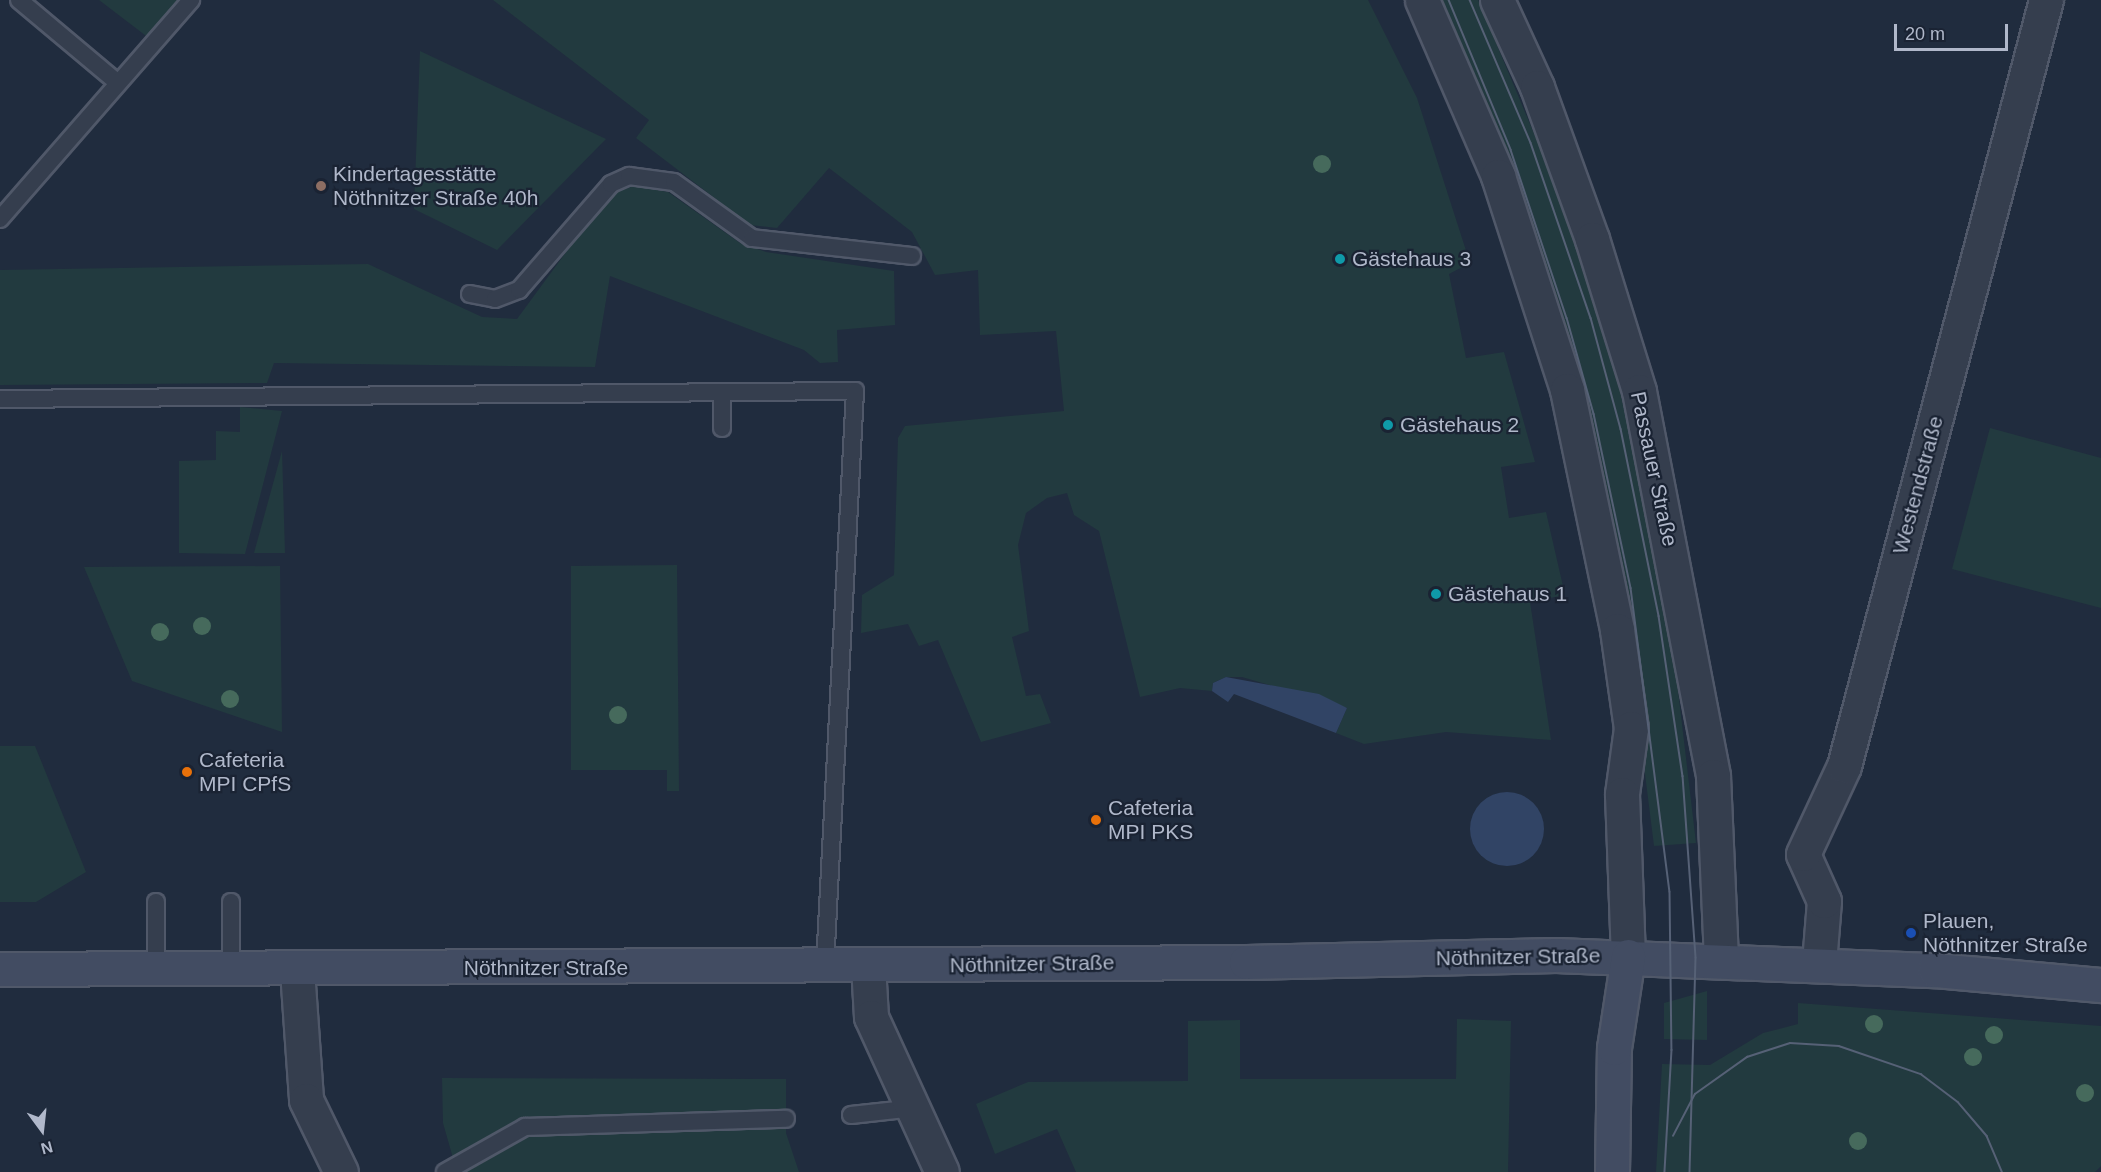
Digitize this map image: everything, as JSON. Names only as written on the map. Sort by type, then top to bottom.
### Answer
[{"type":"street","points":[[1422,0],[1498,176],[1567,390],[1617,630],[1631,728],[1622,794],[1628,956],[1614,1048],[1612,1172]]},
{"type":"street","name":"Passauer Straße","points":[[1497,0],[1584,217],[1639,391],[1713,776],[1721,960]]},
{"type":"street","name":"Westendstraße","points":[[1819,963],[1824,901],[1803,854],[1845,766],[2046,0]]},
{"type":"street","name":"Nöthnitzer Straße","points":[[0,969],[297,970],[1628,956],[1819,963],[2101,985]]},
{"type":"street","points":[[868,965],[871,1017],[942,1172]]},
{"type":"street","points":[[297,970],[306,1100],[341,1172]]},
{"type":"lane","points":[[19,0],[118,83]]},
{"type":"lane","points":[[0,219],[190,0]]},
{"type":"lane","points":[[470,294],[495,299],[519,290],[611,184],[629,176],[674,182],[752,238],[912,256]]},
{"type":"lane","points":[[0,399],[855,391],[825,965]]},
{"type":"lane","points":[[722,392],[722,428]]},
{"type":"lane","points":[[156,902],[156,970]]},
{"type":"lane","points":[[231,902],[231,970]]},
{"type":"lane","points":[[851,1115],[914,1108]]},
{"type":"lane","points":[[445,1172],[525,1127],[556,1118],[786,1119]]},
{"type":"green space","points":[[99,0],[186,0],[154,42]]},
{"type":"green space","points":[[493,0],[1368,0],[1417,98],[1470,263],[1449,274],[1466,358],[1504,352],[1535,462],[1501,467],[1509,518],[1546,512],[1565,595],[1530,602],[1551,740],[1446,732],[1364,744],[1336,733],[1347,708],[1242,677],[1226,677],[1213,683],[1212,691],[1180,688],[1140,697],[1099,531],[1074,515],[1067,493],[1047,498],[1026,513],[1018,545],[1029,631],[1012,637],[1026,696],[1040,694],[1051,723],[981,742],[938,640],[919,646],[908,624],[861,633],[862,595],[894,575],[898,438],[905,426],[1064,411],[1056,331],[980,335],[978,270],[935,275],[912,232],[829,168],[777,228],[750,225],[636,138],[649,120]]},
{"type":"green space","points":[[1431,0],[1478,0],[1551,174],[1589,283],[1620,391],[1670,622],[1696,843],[1654,846],[1625,614]]},
{"type":"green space","points":[[420,51],[606,139],[497,250],[414,209]]},
{"type":"green space","points":[[634,186],[668,192],[740,243],[766,252],[894,271],[895,325],[837,330],[838,362],[820,363],[804,350],[610,276],[595,367],[274,363],[267,383],[0,385],[0,270],[368,264],[482,317],[517,319],[608,195]]},
{"type":"green space","points":[[240,407],[282,411],[245,554],[179,553],[179,461],[216,460],[216,431],[240,432]]},
{"type":"green space","points":[[1990,428],[2101,458],[2101,608],[1952,569]]},
{"type":"green space","points":[[282,451],[285,553],[254,553]]},
{"type":"green space","points":[[677,565],[679,791],[667,791],[667,770],[571,770],[571,566]]},
{"type":"green space","points":[[280,566],[282,732],[132,681],[84,567]]},
{"type":"green space","points":[[0,746],[35,746],[86,872],[36,902],[0,902]]},
{"type":"green space","points":[[1707,991],[1707,1040],[1664,1039],[1664,1003]]},
{"type":"green space","points":[[1798,1003],[2101,1026],[2101,1166],[2095,1172],[1656,1172],[1662,1064],[1710,1065],[1763,1033],[1798,1024]]},
{"type":"green space","points":[[1457,1019],[1511,1021],[1508,1172],[1076,1172],[1057,1129],[995,1154],[976,1104],[1028,1082],[1188,1081],[1188,1021],[1240,1020],[1240,1079],[1456,1079]]},
{"type":"green space","points":[[442,1078],[786,1079],[786,1133],[799,1172],[457,1172],[443,1123]]},
{"type":"water","points":[[1226,677],[1319,694],[1347,708],[1336,733],[1234,694],[1228,702],[1212,691],[1213,683]]},
{"type":"water","points":[[1500,792],[1514,792],[1528,798],[1538,808],[1544,822],[1544,836],[1538,850],[1528,860],[1514,866],[1500,866],[1486,860],[1476,850],[1470,836],[1470,822],[1476,808],[1486,798]]},
{"type":"tram line","points":[[1449,0],[1511,150],[1567,318],[1594,414],[1631,588],[1670,892],[1672,1050],[1665,1172]]},
{"type":"tram line","points":[[1470,0],[1531,143],[1591,318],[1621,429],[1659,616],[1683,776],[1696,958],[1690,1172]]},
{"type":"tram line","points":[[1673,1136],[1695,1094],[1747,1057],[1790,1043],[1839,1046],[1921,1074],[1958,1102],[1987,1136],[2002,1172]]},
{"type":"place","name":"Kindertagesstätte Nöthnitzer Straße 40h","points":[[321,186]]},
{"type":"place","name":"Gästehaus 3","points":[[1340,259]]},
{"type":"place","name":"Gästehaus 2","points":[[1388,425]]},
{"type":"place","name":"Gästehaus 1","points":[[1436,594]]},
{"type":"place","name":"Cafeteria MPI CPfS","points":[[187,772]]},
{"type":"place","name":"Cafeteria MPI PKS","points":[[1096,820]]},
{"type":"place","name":"Plauen, Nöthnitzer Straße","points":[[1911,933]]}]
